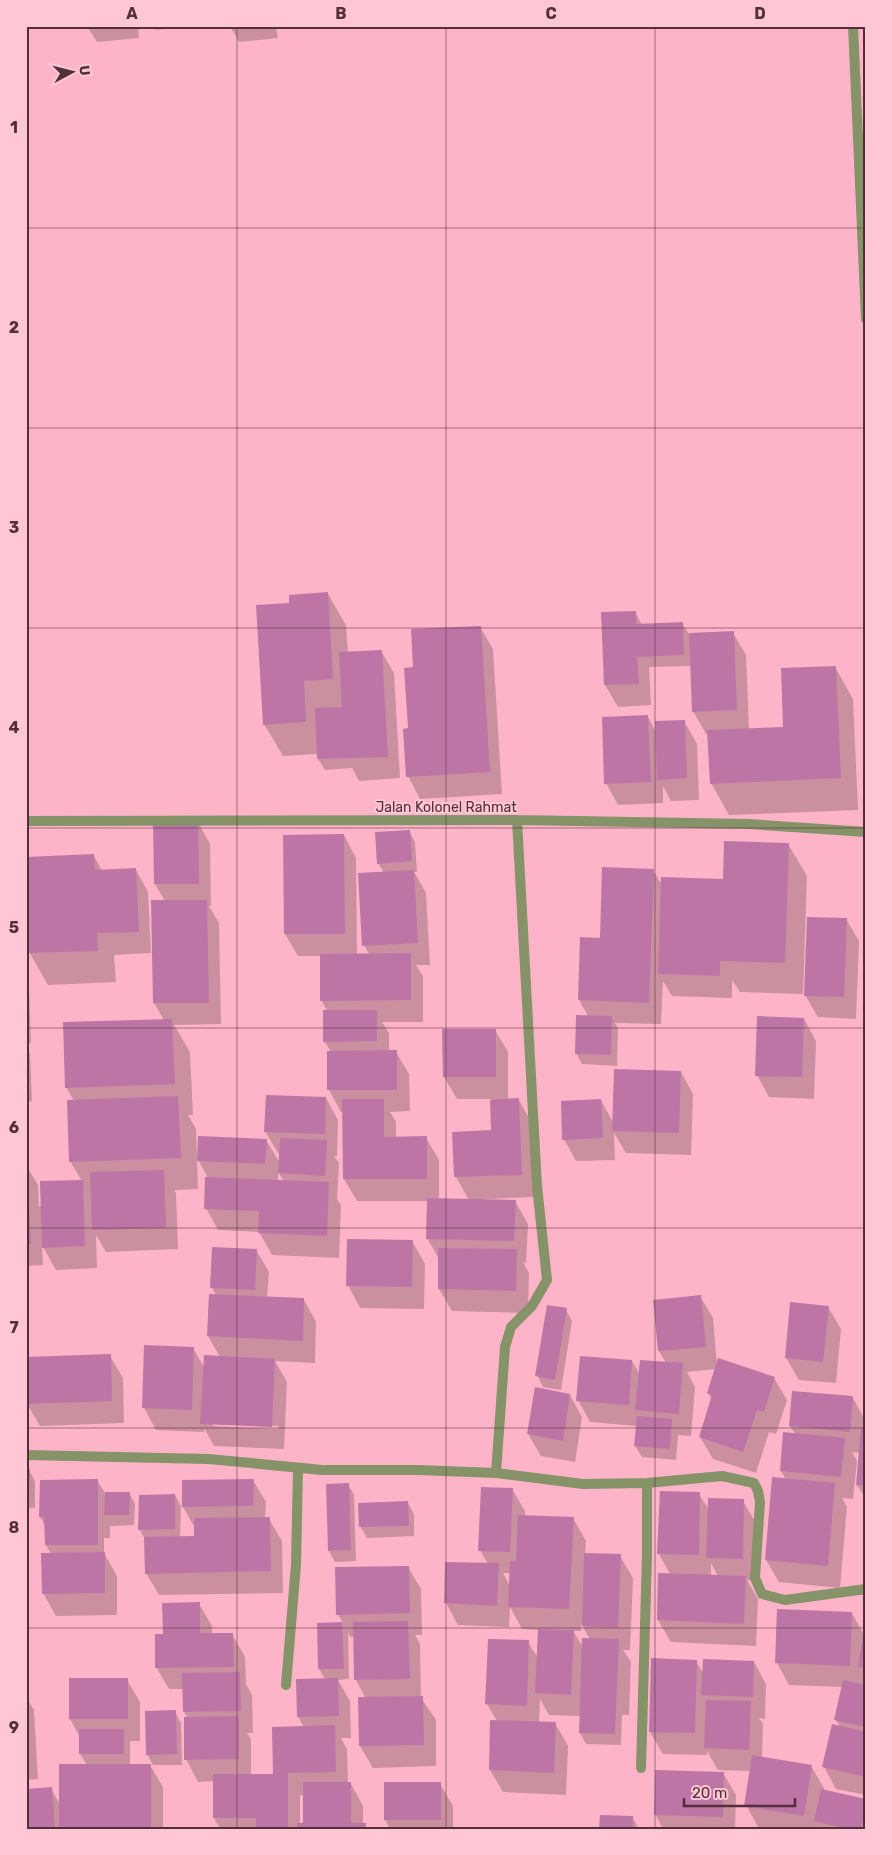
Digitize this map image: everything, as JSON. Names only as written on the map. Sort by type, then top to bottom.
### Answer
[{"type":"street","points":[[853,26],[866,320]]},
{"type":"street","points":[[496,1473],[505,1347],[511,1327],[532,1306],[546,1280],[537,1186],[518,820]]},
{"type":"street","name":"Jalan Kolonel Rahmat","points":[[26,821],[518,820],[749,824],[866,832]]},
{"type":"street","points":[[26,1455],[210,1459],[322,1470],[419,1470],[496,1473],[583,1484],[647,1483],[722,1476],[754,1483],[758,1491],[760,1502],[755,1578],[762,1594],[785,1600],[866,1589]]},
{"type":"street","points":[[286,1684],[296,1565],[298,1468]]},
{"type":"street","points":[[641,1768],[647,1483]]},
{"type":"building","points":[[328,592],[333,679],[304,681],[306,722],[263,725],[256,605],[289,603],[289,595]]},
{"type":"building","points":[[636,611],[636,624],[683,622],[684,655],[637,657],[639,684],[604,685],[601,612]]},
{"type":"building","points":[[481,626],[490,772],[406,777],[403,729],[408,728],[404,668],[413,667],[411,629]]},
{"type":"building","points":[[734,631],[737,710],[692,712],[689,633]]},
{"type":"building","points":[[382,650],[388,757],[317,759],[315,708],[342,707],[339,652]]},
{"type":"building","points":[[836,666],[841,778],[710,784],[707,730],[783,727],[781,668]]},
{"type":"building","points":[[648,715],[651,782],[604,784],[602,717]]},
{"type":"building","points":[[685,720],[687,778],[657,780],[655,721]]},
{"type":"building","points":[[198,821],[199,884],[154,884],[153,822]]},
{"type":"building","points":[[410,830],[412,861],[377,864],[375,832]]},
{"type":"building","points":[[344,834],[345,934],[284,934],[283,835]]},
{"type":"building","points":[[724,841],[789,843],[785,963],[720,961],[720,976],[658,974],[661,877],[723,879]]},
{"type":"building","points":[[94,854],[95,870],[136,868],[139,932],[97,933],[98,951],[28,953],[26,857]]},
{"type":"building","points":[[602,867],[654,869],[649,1003],[578,1000],[580,937],[600,938]]},
{"type":"building","points":[[414,870],[418,943],[362,946],[358,873]]},
{"type":"building","points":[[151,900],[207,900],[209,1003],[153,1003]]},
{"type":"building","points":[[807,917],[847,918],[844,997],[804,996]]},
{"type":"building","points":[[411,953],[411,1000],[320,1001],[320,954]]},
{"type":"building","points":[[323,1010],[377,1010],[377,1041],[323,1042]]},
{"type":"building","points":[[576,1015],[612,1016],[611,1055],[575,1054]]},
{"type":"building","points":[[757,1016],[804,1018],[802,1077],[755,1076]]},
{"type":"building","points":[[172,1019],[175,1084],[65,1088],[63,1022]]},
{"type":"building","points":[[442,1029],[496,1029],[496,1077],[443,1077]]},
{"type":"building","points":[[397,1050],[397,1090],[327,1090],[327,1051]]},
{"type":"building","points":[[614,1069],[681,1071],[679,1133],[612,1131]]},
{"type":"building","points":[[266,1095],[326,1097],[325,1134],[264,1132]]},
{"type":"building","points":[[178,1096],[181,1158],[69,1162],[67,1100]]},
{"type":"building","points":[[519,1098],[522,1175],[454,1177],[452,1132],[491,1130],[490,1100]]},
{"type":"building","points":[[342,1099],[384,1099],[384,1137],[427,1136],[427,1179],[343,1179]]},
{"type":"building","points":[[601,1099],[603,1138],[562,1140],[561,1101]]},
{"type":"building","points":[[198,1136],[267,1139],[265,1164],[197,1161]]},
{"type":"building","points":[[280,1138],[327,1140],[325,1176],[278,1173]]},
{"type":"building","points":[[164,1170],[166,1228],[92,1230],[90,1172]]},
{"type":"building","points":[[205,1177],[329,1182],[327,1236],[258,1233],[259,1211],[204,1209]]},
{"type":"building","points":[[83,1180],[85,1246],[42,1248],[40,1181]]},
{"type":"building","points":[[26,1190],[28,1190],[31,1244],[26,1244]]},
{"type":"building","points":[[427,1198],[516,1200],[514,1241],[426,1239]]},
{"type":"building","points":[[347,1239],[413,1240],[412,1287],[346,1286]]},
{"type":"building","points":[[212,1247],[257,1249],[255,1290],[210,1288]]},
{"type":"building","points":[[438,1248],[517,1249],[516,1291],[438,1289]]},
{"type":"building","points":[[209,1294],[304,1298],[303,1341],[207,1336]]},
{"type":"building","points":[[701,1295],[706,1347],[658,1351],[653,1300]]},
{"type":"building","points":[[790,1302],[829,1306],[823,1362],[785,1358]]},
{"type":"building","points":[[547,1305],[567,1308],[555,1380],[535,1376]]},
{"type":"building","points":[[144,1345],[194,1347],[192,1410],[142,1408]]},
{"type":"building","points":[[111,1354],[112,1401],[26,1404],[26,1357]]},
{"type":"building","points":[[204,1355],[275,1359],[272,1427],[200,1424]]},
{"type":"building","points":[[580,1356],[632,1360],[629,1405],[576,1401]]},
{"type":"building","points":[[718,1358],[775,1377],[764,1412],[757,1410],[743,1452],[699,1437],[712,1395],[707,1393]]},
{"type":"building","points":[[640,1360],[683,1363],[679,1414],[635,1410]]},
{"type":"building","points":[[535,1387],[570,1394],[563,1441],[527,1434]]},
{"type":"building","points":[[792,1391],[853,1396],[850,1432],[789,1426]]},
{"type":"building","points":[[637,1416],[672,1419],[670,1449],[634,1446]]},
{"type":"building","points":[[861,1427],[866,1427],[866,1486],[856,1485]]},
{"type":"building","points":[[783,1432],[845,1438],[841,1477],[780,1471]]},
{"type":"building","points":[[26,1469],[30,1469],[29,1497],[26,1497]]},
{"type":"building","points":[[772,1477],[835,1483],[828,1566],[765,1560]]},
{"type":"building","points":[[98,1479],[98,1545],[45,1545],[44,1517],[39,1517],[40,1480]]},
{"type":"building","points":[[254,1479],[253,1506],[182,1507],[182,1480]]},
{"type":"building","points":[[349,1483],[351,1550],[328,1551],[326,1484]]},
{"type":"building","points":[[481,1487],[513,1488],[510,1552],[478,1551]]},
{"type":"building","points":[[660,1491],[700,1492],[699,1555],[657,1554]]},
{"type":"building","points":[[105,1492],[130,1492],[129,1515],[104,1515]]},
{"type":"building","points":[[175,1494],[175,1529],[138,1530],[139,1495]]},
{"type":"building","points":[[708,1498],[744,1499],[743,1559],[706,1558]]},
{"type":"building","points":[[408,1501],[409,1526],[359,1527],[358,1503]]},
{"type":"building","points":[[518,1515],[574,1517],[569,1609],[508,1607],[510,1561],[516,1561]]},
{"type":"building","points":[[270,1517],[271,1571],[145,1574],[144,1537],[194,1536],[194,1518]]},
{"type":"building","points":[[105,1552],[105,1593],[42,1594],[41,1553]]},
{"type":"building","points":[[584,1553],[621,1554],[618,1628],[582,1626]]},
{"type":"building","points":[[445,1562],[499,1563],[497,1606],[444,1603]]},
{"type":"building","points":[[409,1566],[410,1613],[336,1615],[335,1567]]},
{"type":"building","points":[[658,1573],[746,1576],[744,1624],[657,1620]]},
{"type":"building","points":[[200,1602],[200,1633],[233,1633],[234,1667],[155,1668],[155,1634],[163,1634],[162,1603]]},
{"type":"building","points":[[777,1609],[852,1612],[850,1666],[775,1663]]},
{"type":"building","points":[[408,1621],[410,1679],[354,1680],[353,1622]]},
{"type":"building","points":[[342,1622],[344,1669],[318,1669],[317,1623]]},
{"type":"building","points":[[866,1624],[866,1668],[858,1667]]},
{"type":"building","points":[[538,1629],[574,1630],[571,1695],[535,1693]]},
{"type":"building","points":[[582,1638],[619,1639],[615,1734],[579,1733]]},
{"type":"building","points":[[488,1639],[529,1640],[527,1706],[485,1704]]},
{"type":"building","points":[[651,1658],[697,1660],[695,1733],[649,1732]]},
{"type":"building","points":[[703,1659],[754,1661],[753,1697],[701,1695]]},
{"type":"building","points":[[240,1672],[241,1711],[183,1712],[182,1673]]},
{"type":"building","points":[[69,1678],[128,1678],[128,1719],[69,1719]]},
{"type":"building","points":[[338,1678],[339,1716],[297,1717],[296,1679]]},
{"type":"building","points":[[843,1680],[866,1685],[866,1727],[834,1720]]},
{"type":"building","points":[[423,1696],[424,1745],[359,1746],[358,1697]]},
{"type":"building","points":[[706,1700],[751,1701],[749,1750],[704,1748]]},
{"type":"building","points":[[176,1710],[177,1754],[146,1755],[145,1711]]},
{"type":"building","points":[[239,1716],[239,1759],[184,1760],[184,1717]]},
{"type":"building","points":[[490,1720],[556,1722],[554,1773],[489,1770]]},
{"type":"building","points":[[832,1724],[866,1732],[866,1777],[822,1767]]},
{"type":"building","points":[[335,1725],[336,1772],[288,1773],[288,1829],[256,1829],[256,1818],[213,1818],[213,1774],[273,1774],[272,1727]]},
{"type":"building","points":[[79,1729],[124,1729],[124,1754],[79,1754]]},
{"type":"building","points":[[752,1755],[812,1765],[804,1816],[744,1806]]},
{"type":"building","points":[[59,1764],[151,1764],[151,1829],[59,1829]]},
{"type":"building","points":[[655,1770],[724,1772],[723,1817],[654,1815]]},
{"type":"building","points":[[303,1782],[351,1782],[351,1823],[366,1823],[366,1829],[297,1829],[297,1823],[303,1823]]},
{"type":"building","points":[[384,1782],[441,1782],[441,1820],[384,1820]]},
{"type":"building","points":[[52,1787],[55,1829],[26,1829],[26,1789]]},
{"type":"building","points":[[821,1789],[866,1799],[866,1809],[861,1829],[847,1829],[814,1821]]},
{"type":"building","points":[[600,1815],[633,1816],[633,1829],[599,1829]]}]
